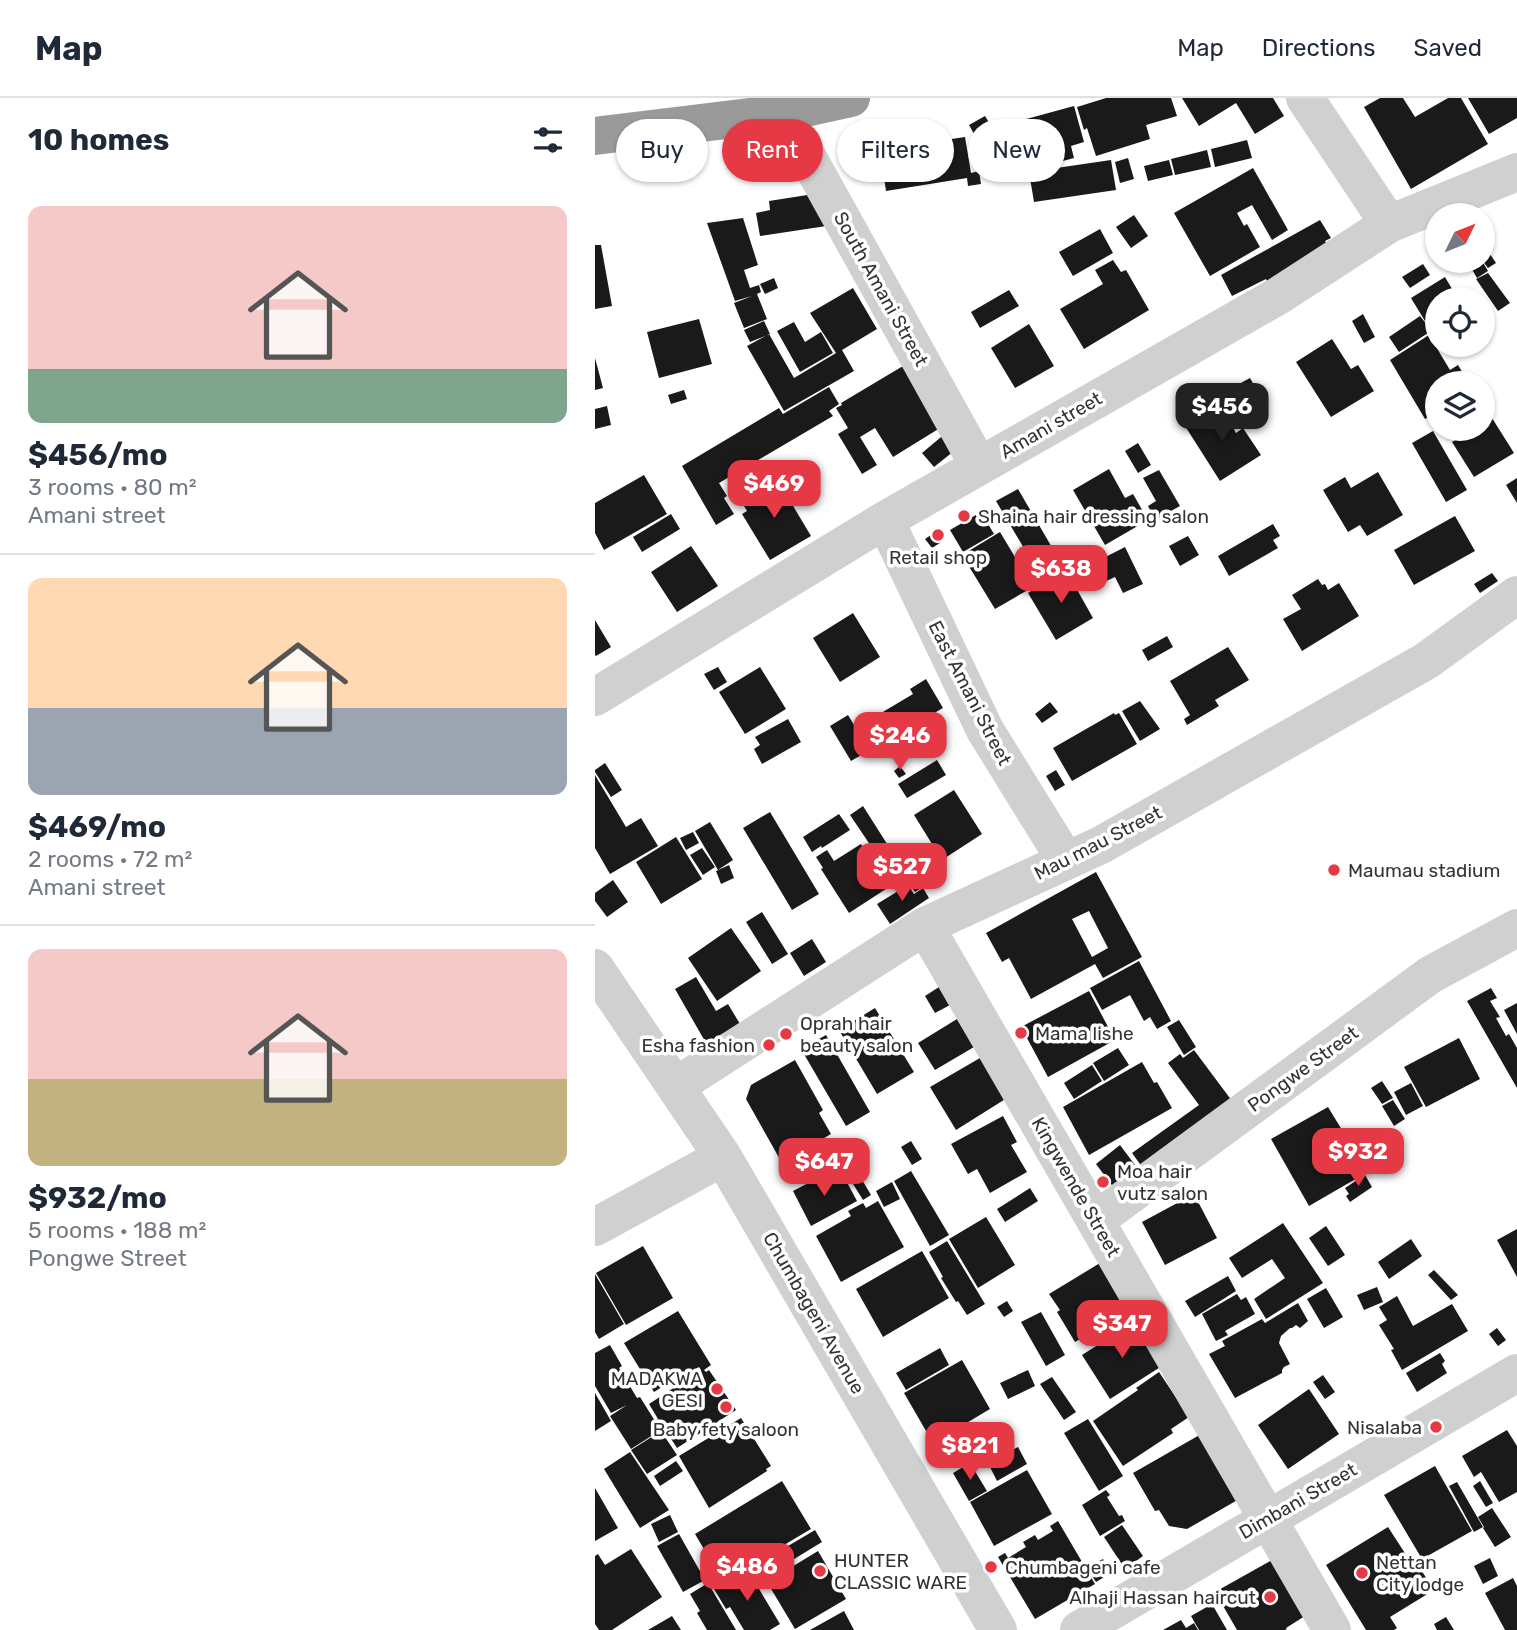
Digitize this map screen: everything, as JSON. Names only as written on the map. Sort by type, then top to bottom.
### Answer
[{"type":"highway","points":[[595,136],[783,113],[851,98]]},
{"type":"street","points":[[1305,98],[1389,225]]},
{"type":"street","name":"South Amani Street","points":[[783,113],[979,466]]},
{"type":"street","name":"Amani street","points":[[595,697],[885,520],[1277,296],[1389,225],[1517,172]]},
{"type":"street","name":"East Amani Street","points":[[885,520],[985,730],[1066,861]]},
{"type":"street","name":"Mau mau Street","points":[[676,1086],[925,926],[1101,845],[1426,661],[1517,595]]},
{"type":"street","name":"Kingwende Street","points":[[925,926],[1332,1630]]},
{"type":"street","name":"Pongwe Street","points":[[1096,1220],[1430,975],[1517,928]]},
{"type":"street","name":"Chumbageni Avenue","points":[[595,968],[723,1157],[998,1630]]},
{"type":"street","points":[[595,1227],[723,1157]]},
{"type":"street","name":"Dimbani Street","points":[[1079,1630],[1268,1519],[1515,1380]]},
{"type":"building","points":[[1106,98],[1171,98],[1177,116],[1146,125],[1150,139],[1096,156],[1077,107]]},
{"type":"building","points":[[1182,98],[1273,98],[1284,116],[1255,134],[1236,103],[1199,126]]},
{"type":"building","points":[[1380,98],[1403,98],[1415,117],[1448,98],[1461,98],[1488,144],[1411,189],[1364,107]]},
{"type":"building","points":[[1468,98],[1517,98],[1517,118],[1489,134]]},
{"type":"building","points":[[1074,106],[1084,142],[1071,146],[1074,158],[1065,160],[1065,119],[1026,119]]},
{"type":"building","points":[[965,137],[968,182],[981,184],[968,186],[967,178],[954,180],[954,139]]},
{"type":"building","points":[[1247,140],[1252,158],[1215,167],[1211,149]]},
{"type":"building","points":[[1207,150],[1211,167],[1175,175],[1171,159]]},
{"type":"building","points":[[1128,158],[1134,179],[1120,183],[1115,162]]},
{"type":"building","points":[[1111,160],[1116,190],[1034,202],[1031,182],[1065,182],[1065,167]]},
{"type":"building","points":[[1169,160],[1173,175],[1148,181],[1144,166]]},
{"type":"building","points":[[1253,168],[1288,230],[1272,240],[1252,205],[1237,213],[1244,226],[1247,224],[1260,247],[1210,276],[1174,213]]},
{"type":"building","points":[[885,182],[942,182],[886,191]]},
{"type":"building","points":[[820,193],[833,225],[760,236],[756,213],[770,210],[769,201]]},
{"type":"building","points":[[1134,215],[1148,236],[1131,248],[1116,227]]},
{"type":"building","points":[[743,218],[758,265],[744,270],[750,288],[759,285],[761,292],[757,294],[767,319],[744,328],[734,303],[752,296],[735,301],[707,223]]},
{"type":"building","points":[[1320,220],[1331,238],[1325,241],[1329,247],[1267,281],[1266,279],[1232,296],[1221,275]]},
{"type":"building","points":[[1100,229],[1113,253],[1073,276],[1059,252]]},
{"type":"building","points":[[595,245],[601,245],[612,306],[595,309]]},
{"type":"building","points":[[1113,260],[1121,272],[1126,270],[1149,310],[1084,349],[1060,309],[1103,284],[1095,270]]},
{"type":"building","points":[[1423,264],[1425,273],[1430,275],[1410,288],[1402,277]]},
{"type":"building","points":[[1488,273],[1510,303],[1498,311],[1495,307],[1495,287],[1482,287],[1476,279]]},
{"type":"building","points":[[1445,277],[1451,287],[1429,287]]},
{"type":"building","points":[[774,278],[778,288],[765,294],[760,284]]},
{"type":"building","points":[[853,288],[877,329],[842,350],[854,371],[784,411],[747,346],[769,334],[794,378],[836,353],[810,313]]},
{"type":"building","points":[[1425,289],[1425,321],[1411,298]]},
{"type":"building","points":[[1009,290],[1019,306],[980,328],[971,312]]},
{"type":"building","points":[[1363,314],[1375,337],[1364,343],[1352,321]]},
{"type":"building","points":[[1420,316],[1425,322],[1425,335],[1399,352],[1389,337]]},
{"type":"building","points":[[699,319],[712,364],[659,378],[647,332]]},
{"type":"building","points":[[764,321],[770,334],[750,342],[744,330]]},
{"type":"building","points":[[794,322],[805,342],[821,332],[833,353],[800,372],[777,331]]},
{"type":"building","points":[[1029,324],[1054,366],[1015,388],[991,348]]},
{"type":"building","points":[[1425,338],[1425,357],[1442,357],[1450,370],[1458,365],[1462,371],[1425,371],[1425,419],[1390,360]]},
{"type":"building","points":[[1332,339],[1351,369],[1358,365],[1374,391],[1331,417],[1296,362]]},
{"type":"building","points":[[595,358],[603,388],[595,390]]},
{"type":"building","points":[[903,366],[940,428],[893,457],[875,428],[860,437],[877,465],[862,474],[838,434],[848,428],[836,408]]},
{"type":"building","points":[[1250,378],[1263,401],[1252,407],[1239,384]]},
{"type":"building","points":[[829,387],[839,404],[829,411],[833,416],[719,483],[734,514],[716,525],[682,466],[779,408],[783,414]]},
{"type":"building","points":[[684,390],[687,399],[671,404],[668,395]]},
{"type":"building","points":[[1220,404],[1236,433],[1243,428],[1261,455],[1220,481],[1185,426]]},
{"type":"building","points":[[607,406],[611,425],[595,429],[595,409]]},
{"type":"building","points":[[1495,423],[1514,453],[1474,477],[1452,442],[1495,441]]},
{"type":"building","points":[[947,432],[959,447],[934,467],[922,453]]},
{"type":"building","points":[[1425,436],[1425,441],[1439,441],[1467,490],[1446,502],[1412,443]]},
{"type":"building","points":[[1138,443],[1151,465],[1138,473],[1125,451]]},
{"type":"building","points":[[766,460],[775,475],[737,498],[728,483]]},
{"type":"building","points":[[1109,469],[1125,498],[1133,494],[1148,520],[1105,545],[1073,490]]},
{"type":"building","points":[[1159,470],[1180,506],[1155,520],[1148,506],[1156,501],[1143,478]]},
{"type":"building","points":[[1378,472],[1403,515],[1367,536],[1360,525],[1348,532],[1323,490],[1345,477],[1351,488]]},
{"type":"building","points":[[644,475],[667,514],[604,550],[595,533],[595,503]]},
{"type":"building","points":[[1517,478],[1517,503],[1506,485]]},
{"type":"building","points":[[777,479],[811,536],[770,560],[742,514],[747,511],[743,504],[747,501],[745,497]]},
{"type":"building","points":[[1018,489],[1064,568],[1037,584],[1022,560],[1028,555],[996,501]]},
{"type":"building","points":[[981,512],[994,534],[963,552],[950,530]]},
{"type":"building","points":[[671,514],[680,529],[642,552],[633,537]]},
{"type":"building","points":[[1455,516],[1475,551],[1414,585],[1394,550]]},
{"type":"building","points":[[1273,524],[1280,536],[1273,540],[1278,548],[1229,576],[1218,556]]},
{"type":"building","points":[[937,531],[943,541],[932,548],[925,539]]},
{"type":"building","points":[[1000,532],[1033,587],[995,609],[962,555]]},
{"type":"building","points":[[1188,536],[1199,555],[1180,566],[1169,546]]},
{"type":"building","points":[[691,546],[718,586],[677,612],[651,572]]},
{"type":"building","points":[[1125,547],[1143,584],[1123,593],[1115,577],[1091,588],[1082,569]]},
{"type":"building","points":[[1066,570],[1093,618],[1056,640],[1028,593]]},
{"type":"building","points":[[1492,573],[1498,581],[1480,593],[1474,584]]},
{"type":"building","points":[[1318,579],[1328,590],[1339,583],[1359,616],[1302,651],[1283,619],[1301,609],[1292,595]]},
{"type":"building","points":[[853,613],[880,657],[840,682],[813,638]]},
{"type":"building","points":[[595,620],[611,647],[596,656],[595,655]]},
{"type":"building","points":[[1167,636],[1173,647],[1148,661],[1142,650]]},
{"type":"building","points":[[1228,647],[1249,680],[1215,700],[1219,706],[1187,725],[1184,719],[1190,715],[1170,681]]},
{"type":"building","points":[[718,667],[727,682],[714,690],[704,674]]},
{"type":"building","points":[[760,667],[786,709],[745,734],[719,692]]},
{"type":"building","points":[[926,679],[943,708],[851,761],[830,726],[848,715],[856,728],[913,694],[910,689]]},
{"type":"building","points":[[1140,701],[1160,729],[1140,741],[1122,711]]},
{"type":"building","points":[[1050,702],[1058,712],[1042,723],[1035,714]]},
{"type":"building","points":[[1114,713],[1119,713],[1137,744],[1072,781],[1053,748]]},
{"type":"building","points":[[943,718],[946,726],[927,737],[923,729]]},
{"type":"building","points":[[788,719],[801,742],[762,764],[754,749],[760,745],[755,737]]},
{"type":"building","points":[[937,760],[946,775],[907,798],[898,784]]},
{"type":"building","points":[[605,763],[622,790],[611,797],[595,772]]},
{"type":"building","points":[[900,766],[906,774],[899,778],[894,771]]},
{"type":"building","points":[[1056,770],[1065,785],[1055,791],[1046,776]]},
{"type":"building","points":[[595,775],[626,827],[641,818],[658,846],[610,874],[595,848]]},
{"type":"building","points":[[954,790],[982,834],[942,860],[914,815]]},
{"type":"building","points":[[863,806],[889,847],[877,855],[850,815]]},
{"type":"building","points":[[770,812],[819,894],[792,910],[743,828]]},
{"type":"building","points":[[839,814],[850,830],[812,852],[803,837]]},
{"type":"building","points":[[710,822],[733,860],[718,870],[695,831]]},
{"type":"building","points":[[693,832],[699,843],[686,850],[680,838]]},
{"type":"building","points":[[676,837],[702,879],[661,904],[636,862]]},
{"type":"building","points":[[861,844],[889,887],[849,913],[816,857],[827,850],[834,861]]},
{"type":"building","points":[[702,848],[715,867],[703,875],[690,855]]},
{"type":"building","points":[[928,849],[944,873],[915,892],[900,870],[905,880],[893,886],[877,856],[890,850],[899,868]]},
{"type":"building","points":[[729,865],[734,878],[721,884],[716,871]]},
{"type":"building","points":[[1096,872],[1142,957],[1103,978],[1095,964],[1031,999],[1009,958],[1002,962],[986,933]],"holes":[[[1089,911],[1108,948],[1092,957],[1072,919]]]},
{"type":"building","points":[[613,880],[628,902],[607,917],[595,901],[595,893]]},
{"type":"building","points":[[908,885],[914,894],[923,888],[929,898],[890,924],[877,904]]},
{"type":"building","points":[[762,912],[788,954],[772,964],[746,922]]},
{"type":"building","points":[[731,928],[761,971],[717,1001],[688,958]]},
{"type":"building","points":[[812,939],[826,962],[804,976],[790,953]]},
{"type":"building","points":[[1139,961],[1171,1021],[1157,1029],[1150,1017],[1144,1021],[1130,995],[1102,1010],[1090,988]]},
{"type":"building","points":[[696,977],[716,1011],[728,1004],[740,1024],[706,1043],[675,989]]},
{"type":"building","points":[[939,987],[950,1005],[935,1013],[925,996]]},
{"type":"building","points":[[1491,988],[1497,998],[1490,1001],[1500,1017],[1496,1018],[1506,1036],[1509,1034],[1517,1048],[1517,1088],[1467,1001]]},
{"type":"building","points":[[1089,991],[1115,1040],[1048,1077],[1021,1027]]},
{"type":"building","points":[[1517,1003],[1517,1034],[1504,1010]]},
{"type":"building","points":[[875,1008],[914,1072],[877,1094],[839,1030]]},
{"type":"building","points":[[957,1019],[974,1047],[935,1070],[918,1043]]},
{"type":"building","points":[[1179,1020],[1196,1047],[1184,1055],[1167,1027]]},
{"type":"building","points":[[826,1035],[870,1112],[846,1126],[801,1049]]},
{"type":"building","points":[[1459,1038],[1480,1079],[1426,1107],[1404,1067]]},
{"type":"building","points":[[1118,1048],[1129,1065],[1104,1081],[1093,1063]]},
{"type":"building","points":[[1194,1050],[1235,1105],[1145,1171],[1132,1153],[1199,1105],[1168,1063],[1180,1054],[1183,1058]]},
{"type":"building","points":[[980,1058],[1007,1098],[956,1130],[930,1087]]},
{"type":"building","points":[[795,1060],[823,1110],[819,1113],[831,1134],[782,1163],[746,1099],[751,1085]]},
{"type":"building","points":[[1142,1062],[1172,1108],[1089,1155],[1063,1107]]},
{"type":"building","points":[[1092,1065],[1102,1081],[1074,1099],[1064,1083]]},
{"type":"building","points":[[1382,1081],[1393,1098],[1382,1104],[1371,1088]]},
{"type":"building","points":[[1411,1083],[1423,1106],[1406,1115],[1394,1092]]},
{"type":"building","points":[[1393,1100],[1405,1119],[1394,1126],[1382,1106]]},
{"type":"building","points":[[1328,1107],[1342,1130],[1314,1145],[1323,1162],[1350,1146],[1366,1173],[1309,1206],[1271,1139]]},
{"type":"building","points":[[1003,1116],[1017,1142],[1011,1145],[1027,1172],[990,1193],[977,1169],[968,1174],[951,1144]]},
{"type":"building","points":[[911,1141],[922,1159],[912,1165],[901,1147]]},
{"type":"building","points":[[1120,1145],[1141,1173],[1117,1192],[1096,1164]]},
{"type":"building","points":[[911,1171],[949,1235],[930,1246],[894,1181]]},
{"type":"building","points":[[843,1175],[857,1201],[811,1226],[793,1191],[814,1180],[816,1183],[826,1178],[829,1182]]},
{"type":"building","points":[[1365,1175],[1372,1187],[1350,1202],[1345,1188]]},
{"type":"building","points":[[861,1178],[871,1195],[863,1200],[853,1184]]},
{"type":"building","points":[[892,1182],[900,1199],[884,1207],[876,1191]]},
{"type":"building","points":[[1030,1188],[1038,1201],[1005,1222],[997,1209]]},
{"type":"building","points":[[1194,1194],[1217,1238],[1165,1265],[1142,1222]]},
{"type":"building","points":[[878,1201],[904,1247],[841,1282],[816,1236],[851,1216],[848,1211],[863,1203],[866,1208]]},
{"type":"building","points":[[986,1217],[1015,1265],[978,1288],[949,1239]]},
{"type":"building","points":[[1283,1223],[1323,1283],[1266,1319],[1254,1299],[1285,1278],[1272,1259],[1242,1278],[1229,1258]]},
{"type":"building","points":[[1326,1226],[1345,1255],[1328,1266],[1309,1238]]},
{"type":"building","points":[[1517,1229],[1517,1277],[1497,1240]]},
{"type":"building","points":[[1411,1239],[1422,1256],[1389,1279],[1378,1262]]},
{"type":"building","points":[[947,1241],[985,1304],[967,1315],[941,1278],[943,1277],[929,1252]]},
{"type":"building","points":[[643,1246],[673,1298],[626,1325],[596,1273]]},
{"type":"building","points":[[922,1251],[949,1298],[883,1337],[856,1289]]},
{"type":"building","points":[[1100,1263],[1128,1310],[1075,1342],[1049,1294]]},
{"type":"building","points":[[1434,1270],[1458,1295],[1451,1300],[1428,1275]]},
{"type":"building","points":[[595,1274],[624,1324],[599,1339],[595,1332]]},
{"type":"building","points":[[1228,1276],[1236,1291],[1195,1317],[1185,1301]]},
{"type":"building","points":[[1377,1287],[1383,1302],[1364,1310],[1357,1295]]},
{"type":"building","points":[[1326,1288],[1343,1317],[1324,1328],[1307,1299]]},
{"type":"building","points":[[1237,1294],[1241,1300],[1246,1297],[1255,1314],[1225,1331],[1228,1335],[1216,1341],[1202,1314]]},
{"type":"building","points":[[1397,1296],[1413,1326],[1452,1304],[1468,1331],[1402,1370],[1391,1350],[1394,1349],[1379,1325],[1387,1320],[1379,1307]]},
{"type":"building","points":[[1007,1301],[1013,1311],[1004,1317],[997,1307]]},
{"type":"building","points":[[1298,1303],[1308,1321],[1300,1328],[1296,1325],[1290,1328],[1281,1336],[1279,1343],[1290,1364],[1284,1367],[1282,1373],[1235,1398],[1209,1354],[1225,1346],[1222,1341],[1262,1319],[1265,1323]]},
{"type":"building","points":[[678,1311],[711,1365],[704,1370],[709,1370],[736,1410],[677,1448],[664,1428],[631,1449],[610,1416],[627,1405],[611,1413],[595,1386],[595,1353],[610,1345],[622,1366],[619,1368],[655,1421],[658,1419],[649,1404],[701,1370],[699,1367],[687,1374],[686,1372],[654,1392],[624,1343]]},
{"type":"building","points":[[1041,1312],[1065,1355],[1046,1366],[1021,1322]]},
{"type":"building","points":[[1134,1322],[1162,1366],[1110,1399],[1082,1355]]},
{"type":"building","points":[[1497,1328],[1506,1340],[1498,1346],[1489,1334]]},
{"type":"building","points":[[940,1348],[949,1365],[906,1390],[896,1373]]},
{"type":"building","points":[[1440,1353],[1447,1373],[1417,1392],[1406,1373]]},
{"type":"building","points":[[962,1360],[990,1409],[933,1443],[904,1393]]},
{"type":"building","points":[[1028,1370],[1035,1386],[1008,1399],[1000,1383]]},
{"type":"building","points":[[1159,1372],[1189,1417],[1171,1429],[1173,1433],[1123,1466],[1093,1421]]},
{"type":"building","points":[[1323,1375],[1335,1392],[1325,1399],[1313,1382]]},
{"type":"building","points":[[1052,1377],[1076,1412],[1064,1420],[1040,1384]]},
{"type":"building","points":[[1309,1389],[1339,1434],[1288,1469],[1258,1425]]},
{"type":"building","points":[[595,1393],[611,1421],[595,1431]]},
{"type":"building","points":[[741,1418],[771,1466],[709,1508],[679,1456]]},
{"type":"building","points":[[1088,1419],[1123,1476],[1099,1491],[1064,1433]]},
{"type":"building","points":[[1507,1430],[1517,1446],[1517,1492],[1499,1502],[1481,1472],[1474,1477],[1462,1456]]},
{"type":"building","points":[[661,1431],[677,1455],[647,1474],[631,1450]]},
{"type":"building","points":[[1203,1433],[1241,1498],[1187,1529],[1169,1526],[1159,1510],[1155,1511],[1133,1473]]},
{"type":"building","points":[[1018,1447],[1027,1464],[997,1481],[988,1463]]},
{"type":"building","points":[[630,1452],[669,1510],[640,1528],[604,1469]]},
{"type":"building","points":[[676,1461],[683,1471],[660,1486],[654,1476]]},
{"type":"building","points":[[970,1463],[987,1491],[969,1501],[953,1473]]},
{"type":"building","points":[[1435,1466],[1472,1531],[1422,1559],[1384,1495]]},
{"type":"building","points":[[1027,1470],[1052,1514],[994,1546],[970,1502]]},
{"type":"building","points":[[782,1481],[811,1529],[723,1581],[695,1534]]},
{"type":"building","points":[[1480,1481],[1493,1503],[1486,1507],[1473,1486]]},
{"type":"building","points":[[1457,1482],[1483,1527],[1474,1532],[1449,1486]]},
{"type":"building","points":[[595,1488],[618,1528],[595,1541]]},
{"type":"building","points":[[1106,1490],[1110,1495],[1107,1497],[1125,1521],[1100,1536],[1082,1505]]},
{"type":"building","points":[[1492,1508],[1511,1537],[1495,1547],[1478,1517]]},
{"type":"building","points":[[670,1515],[678,1532],[659,1542],[651,1524]]},
{"type":"building","points":[[1058,1521],[1095,1584],[1035,1619],[998,1557],[1005,1553],[1008,1558],[1026,1547],[1023,1542],[1035,1535],[1038,1540],[1053,1531],[1050,1526]]},
{"type":"building","points":[[1122,1525],[1143,1556],[1125,1569],[1104,1537]]},
{"type":"building","points":[[1388,1527],[1412,1564],[1416,1562],[1434,1590],[1390,1617],[1397,1628],[1394,1630],[1366,1630],[1326,1565]]},
{"type":"building","points":[[815,1530],[822,1542],[786,1564],[778,1552]]},
{"type":"building","points":[[679,1534],[705,1580],[683,1592],[657,1546]]},
{"type":"building","points":[[631,1549],[662,1597],[612,1630],[599,1630],[595,1624],[595,1556],[598,1554],[605,1565]]},
{"type":"building","points":[[818,1551],[846,1599],[795,1629],[767,1582]]},
{"type":"building","points":[[1490,1558],[1498,1576],[1483,1584],[1474,1566]]},
{"type":"building","points":[[1103,1559],[1111,1573],[1096,1582],[1087,1568]]},
{"type":"building","points":[[1272,1560],[1305,1616],[1285,1630],[1237,1630],[1215,1592]]},
{"type":"building","points":[[747,1569],[780,1624],[770,1630],[744,1630],[730,1607],[726,1609],[714,1589]]},
{"type":"building","points":[[1513,1578],[1517,1586],[1517,1630],[1505,1630],[1485,1593]]},
{"type":"building","points":[[708,1583],[736,1630],[707,1630],[690,1594]]},
{"type":"building","points":[[1212,1604],[1227,1630],[1199,1630],[1191,1616]]},
{"type":"building","points":[[844,1611],[854,1630],[810,1630]]},
{"type":"building","points":[[672,1616],[681,1630],[648,1630]]},
{"type":"building","points":[[1446,1617],[1454,1630],[1437,1630],[1434,1624]]},
{"type":"building","points":[[1181,1620],[1186,1628],[1194,1623],[1198,1630],[1163,1630]]},
{"type":"place","name":"Shaina hair dressing salon","points":[[964,516]]},
{"type":"place","name":"Retail shop","points":[[938,535]]},
{"type":"place","name":"Maumau stadium","points":[[1334,870]]},
{"type":"place","name":"Mama lishe","points":[[1021,1033]]},
{"type":"place","name":"Oprah hair beauty salon","points":[[786,1034]]},
{"type":"place","name":"Esha fashion","points":[[769,1045]]},
{"type":"place","name":"Moa hair vutz salon","points":[[1103,1182]]},
{"type":"place","name":"MADAKWA GESI","points":[[717,1389]]},
{"type":"place","name":"Baby fety saloon","points":[[726,1407]]},
{"type":"place","name":"Nisalaba","points":[[1436,1427]]},
{"type":"place","name":"Chumbageni cafe","points":[[991,1567]]},
{"type":"place","name":"HUNTER CLASSIC WARE","points":[[820,1571]]},
{"type":"place","name":"Nettan City lodge","points":[[1362,1573]]},
{"type":"place","name":"Alhaji Hassan haircut","points":[[1270,1597]]}]
